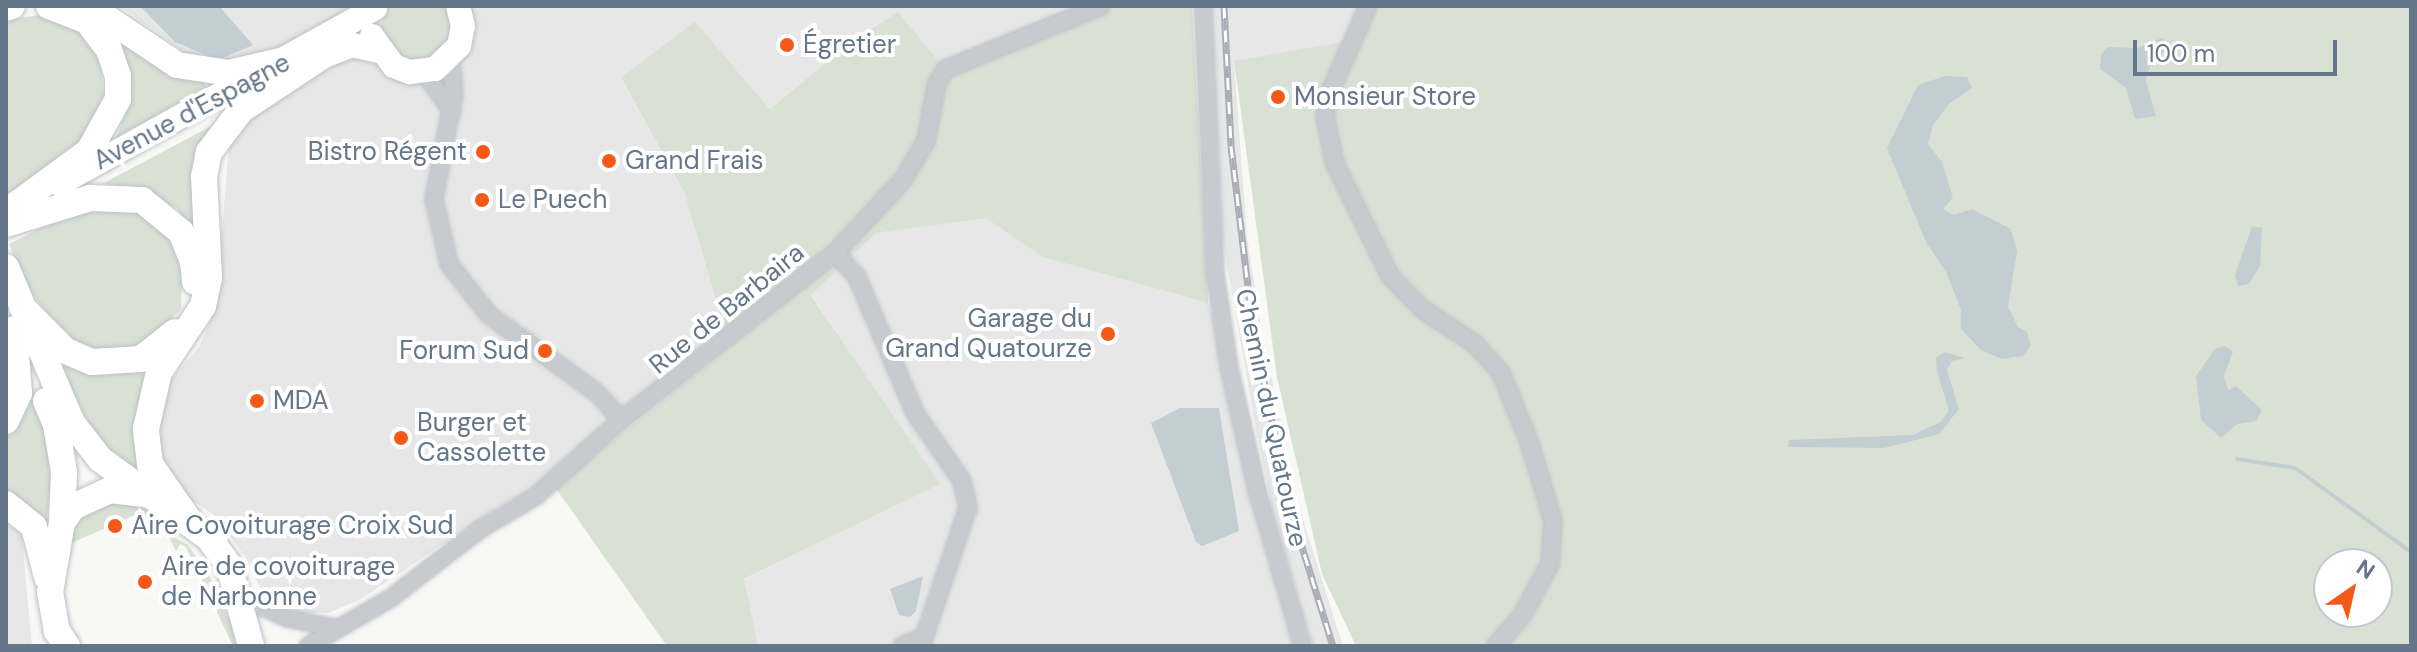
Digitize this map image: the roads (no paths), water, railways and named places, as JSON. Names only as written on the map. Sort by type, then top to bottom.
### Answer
[{"type":"main road","points":[[6,218],[89,151],[118,99],[118,76],[109,50],[87,21],[49,6]]},
{"type":"main road","points":[[89,6],[177,65],[229,73],[293,58]]},
{"type":"main road","points":[[376,7],[371,23],[378,51],[402,70],[424,72],[451,59],[463,34],[462,9]]},
{"type":"main road","name":"Avenue d'Espagne","points":[[6,218],[293,58],[376,7]]},
{"type":"main road","name":"Avenue d'Espagne","points":[[6,218],[327,53],[352,45],[378,51]]},
{"type":"main road","points":[[251,646],[241,597],[229,566],[191,523],[150,464],[146,429],[159,372],[203,306],[209,278],[204,177],[209,152],[241,110],[327,53]]},
{"type":"main road","points":[[6,218],[90,198],[142,200],[170,219],[193,262],[194,294],[182,324],[141,359],[92,362],[66,351],[14,314]]},
{"type":"main road","points":[[6,268],[14,314],[19,393],[6,421]]},
{"type":"main road","points":[[14,314],[72,423],[100,459],[144,494],[191,523]]},
{"type":"main road","points":[[14,314],[56,425],[64,472],[62,522],[50,592]]},
{"type":"main road","points":[[62,522],[73,507],[110,490],[144,494]]},
{"type":"main road","points":[[6,504],[34,527],[60,641]]},
{"type":"street","name":"Rue de Barbaira","points":[[308,646],[391,598],[479,530],[536,496],[621,420],[835,253],[902,181],[926,141],[937,83],[946,69],[1101,6]]},
{"type":"street","name":"Chemin du Quatourze","points":[[1203,6],[1215,274],[1227,354],[1257,490],[1303,646]]},
{"type":"street","points":[[1368,6],[1330,92],[1325,117],[1335,164],[1390,276],[1422,309],[1475,344],[1501,373],[1530,444],[1553,521],[1550,564],[1523,614],[1496,646]]},
{"type":"street","points":[[451,59],[452,111],[434,199],[449,264],[489,315],[597,393],[621,420]]},
{"type":"street","points":[[424,72],[452,111]]},
{"type":"street","points":[[835,253],[857,277],[915,413],[962,481],[968,508],[922,642],[902,646]]},
{"type":"street","points":[[241,597],[287,618],[335,628]]},
{"type":"waterway","points":[[2237,459],[2295,468],[2411,552]]},
{"type":"railway","points":[[1224,6],[1231,146],[1253,328],[1290,508],[1333,646]]},
{"type":"place","name":"Égretier","points":[[787,45]]},
{"type":"place","name":"Monsieur Store","points":[[1278,97]]},
{"type":"place","name":"Bistro Régent","points":[[483,152]]},
{"type":"place","name":"Grand Frais","points":[[609,161]]},
{"type":"place","name":"Le Puech","points":[[482,200]]},
{"type":"place","name":"Garage du Grand Quatourze","points":[[1108,334]]},
{"type":"place","name":"Forum Sud","points":[[545,351]]},
{"type":"place","name":"MDA","points":[[257,401]]},
{"type":"place","name":"Burger et Cassolette","points":[[401,438]]},
{"type":"place","name":"Aire Covoiturage Croix Sud","points":[[115,526]]},
{"type":"place","name":"Aire de covoiturage de Narbonne","points":[[145,582]]}]
